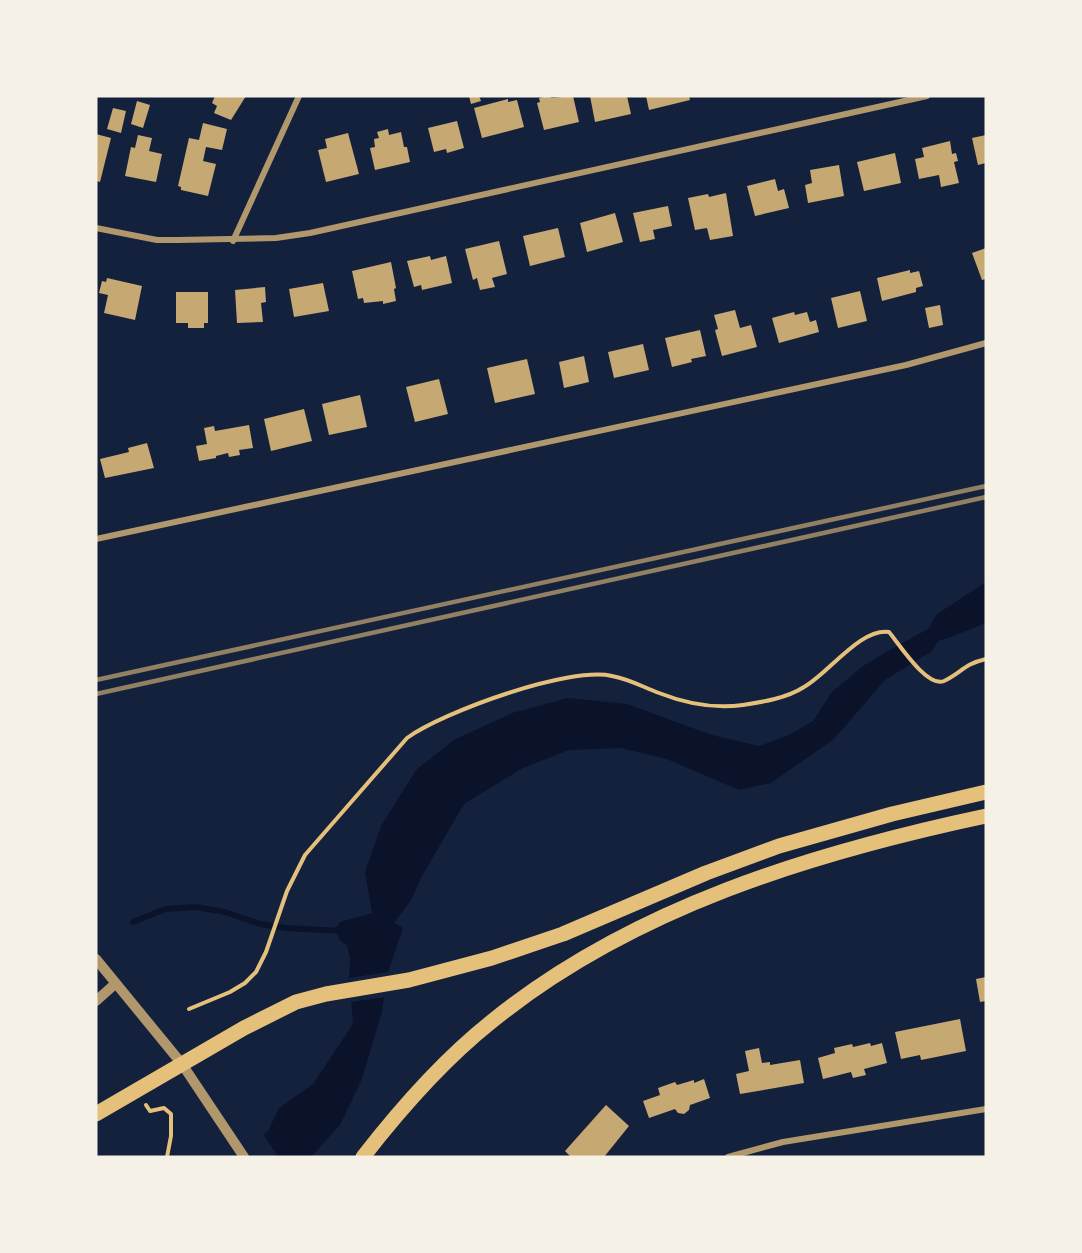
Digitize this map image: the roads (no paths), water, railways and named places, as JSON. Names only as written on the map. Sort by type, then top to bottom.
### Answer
[{"type":"highway","points":[[96,1114],[283,1007],[311,998],[464,967],[537,944],[600,920],[706,873],[779,846],[882,816],[986,792]]},
{"type":"highway","points":[[363,1157],[429,1079],[491,1022],[547,981],[614,941],[710,897],[790,867],[902,835],[986,816]]},
{"type":"street","points":[[233,241],[299,96]]},
{"type":"street","points":[[96,228],[157,240],[233,241],[310,233],[927,96]]},
{"type":"street","points":[[96,540],[906,365],[986,343]]},
{"type":"street","points":[[96,959],[182,1064],[244,1157]]},
{"type":"street","points":[[96,1001],[116,984]]},
{"type":"street","points":[[728,1157],[783,1142],[986,1109]]},
{"type":"water","points":[[986,582],[986,623],[938,641],[932,651],[885,680],[834,739],[771,783],[739,790],[667,759],[621,748],[569,750],[523,768],[464,804],[421,878],[411,900],[394,923],[403,928],[388,972],[382,1012],[362,1079],[340,1125],[311,1157],[226,1157],[268,1131],[279,1108],[313,1084],[353,1024],[349,978],[350,958],[347,946],[339,939],[336,928],[340,922],[372,913],[365,872],[381,826],[416,770],[454,740],[512,713],[568,698],[627,704],[712,735],[759,746],[789,735],[813,721],[832,692],[863,666],[928,629],[937,614]]},
{"type":"waterway","points":[[133,922],[165,909],[196,907],[225,912],[260,924],[286,928],[343,931]]},
{"type":"railway","points":[[96,680],[986,486]]},
{"type":"railway","points":[[96,694],[986,497]]}]
